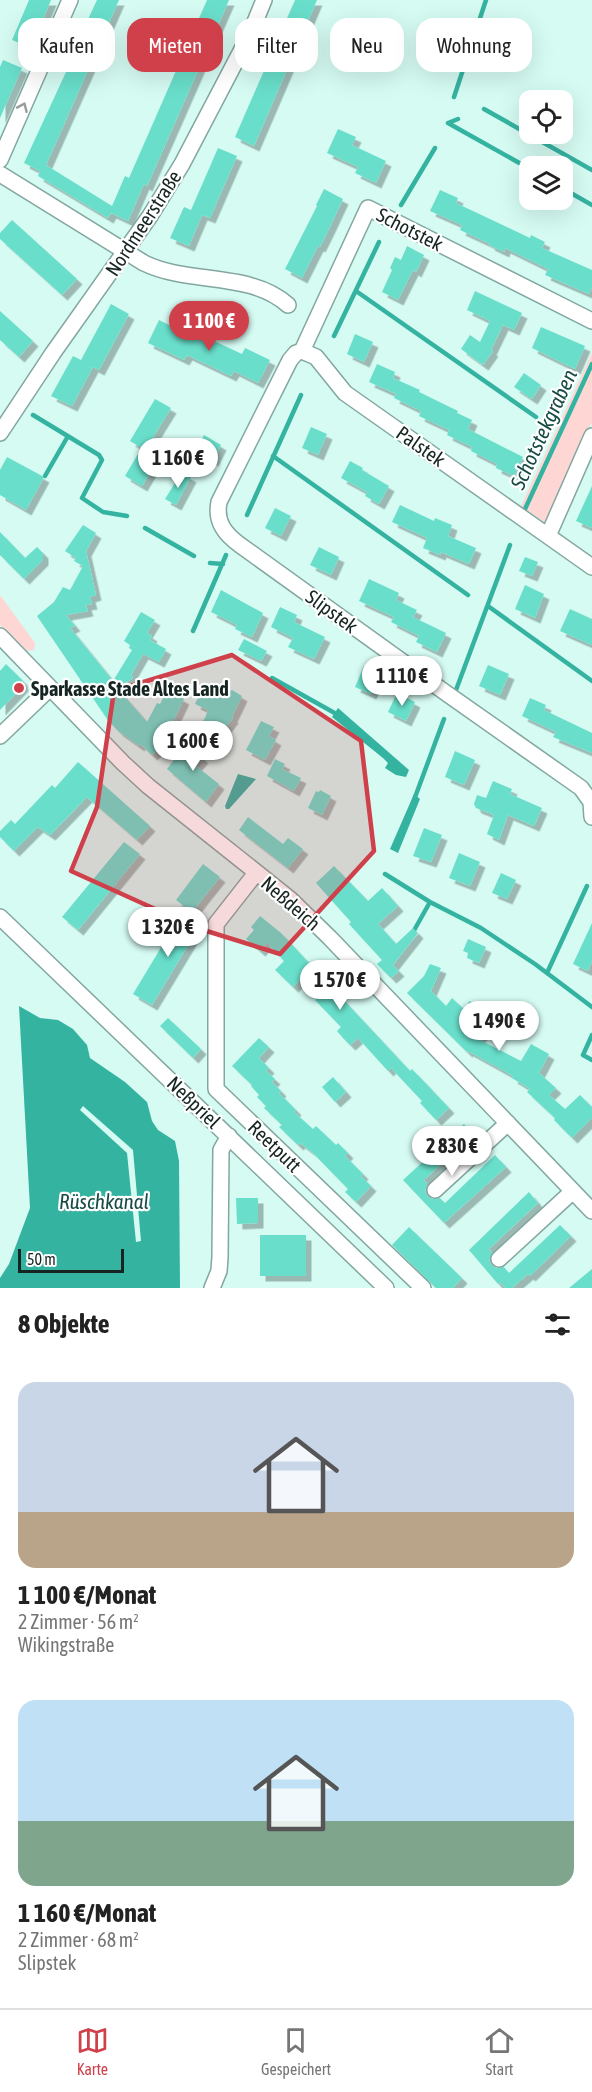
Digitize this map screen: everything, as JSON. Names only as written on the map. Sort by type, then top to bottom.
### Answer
[{"type":"street","points":[[0,160],[70,0]]},
{"type":"street","name":"Nordmeerstraße","points":[[0,434],[53,353],[126,251],[182,164],[250,34],[264,0]]},
{"type":"street","points":[[0,174],[159,271],[249,285],[267,291],[288,305]]},
{"type":"street","name":"Schotstek","points":[[302,351],[368,208],[592,321]]},
{"type":"street","name":"Palstek","points":[[302,351],[316,357],[345,393],[592,567]]},
{"type":"street","name":"Slipstek","points":[[302,351],[296,353],[290,360],[219,502],[218,516],[224,531],[581,788],[591,802],[592,817]]},
{"type":"street","points":[[548,536],[592,436]]},
{"type":"street","name":"Neßdeich","points":[[0,636],[148,786],[290,899],[592,1211]]},
{"type":"street","points":[[0,736],[50,687]]},
{"type":"street","name":"Reetputt","points":[[256,873],[216,924],[216,1089],[423,1288]]},
{"type":"street","name":"Neßpriel","points":[[0,917],[386,1288]]},
{"type":"street","points":[[435,1190],[508,1123]]},
{"type":"street","points":[[212,1288],[219,1271],[220,1257],[221,1150],[229,1136]]},
{"type":"street","points":[[500,1260],[573,1191]]},
{"type":"highlighted area","points":[[232,655],[361,741],[374,851],[280,954],[197,928],[71,871],[97,807],[114,691]]},
{"type":"shaded area","points":[[592,353],[592,422],[546,523],[521,506]]},
{"type":"shaded area","points":[[0,595],[35,643],[34,650],[27,651],[0,625]]},
{"type":"water","points":[[338,708],[409,770],[406,777],[396,775],[385,768],[388,763],[383,758],[332,717]]},
{"type":"water","points":[[238,774],[256,779],[229,809],[226,809],[225,806]]},
{"type":"water","points":[[414,794],[420,799],[398,853],[390,849]]},
{"type":"water","name":"Rüschkanal","points":[[19,1006],[40,1018],[58,1020],[73,1029],[87,1045],[90,1058],[125,1082],[147,1102],[152,1121],[158,1130],[175,1141],[179,1161],[180,1288],[0,1288],[0,1278],[9,1264],[30,1208]]},
{"type":"pier","points":[[83,1106],[133,1150],[141,1241],[136,1242],[127,1153],[80,1110]]},
{"type":"building","points":[[29,0],[51,0],[44,18],[21,18]]},
{"type":"building","points":[[97,0],[119,0],[111,18],[89,18]]},
{"type":"building","points":[[207,0],[229,0],[221,18],[199,18]]},
{"type":"building","points":[[295,0],[317,0],[309,18],[287,18]]},
{"type":"building","points":[[18,26],[18,43],[12,40]]},
{"type":"building","points":[[3,60],[18,66],[18,72],[20,72],[0,118],[0,67]]},
{"type":"building","points":[[66,72],[87,72],[46,165],[112,206],[125,176],[129,178],[175,72],[197,72],[147,186],[144,184],[128,221],[111,213],[108,218],[38,176],[40,171],[24,163]]},
{"type":"building","points":[[263,72],[286,72],[254,146],[235,137]]},
{"type":"building","points":[[338,129],[356,137],[352,145],[386,161],[376,183],[355,173],[358,167],[327,153]]},
{"type":"building","points":[[218,148],[237,156],[210,218],[202,215],[189,246],[170,238],[184,207],[191,210]]},
{"type":"building","points":[[324,189],[343,199],[302,278],[285,269]]},
{"type":"building","points":[[440,190],[458,198],[456,203],[530,238],[531,235],[545,242],[542,248],[592,270],[592,287],[589,294],[545,275],[548,269],[505,248],[504,252],[489,245],[460,230],[462,225],[430,211]]},
{"type":"building","points":[[12,220],[77,279],[62,295],[0,239],[0,233]]},
{"type":"building","points":[[407,246],[424,255],[416,272],[413,270],[398,300],[382,292],[395,257],[401,260]]},
{"type":"building","points":[[475,291],[522,313],[514,330],[503,325],[491,350],[493,351],[483,365],[461,349],[470,335],[480,342],[490,321],[467,310]]},
{"type":"building","points":[[111,304],[129,314],[99,370],[93,367],[72,406],[51,396],[73,356],[81,360]]},
{"type":"building","points":[[0,311],[33,341],[19,357],[0,340]]},
{"type":"building","points":[[159,320],[195,338],[197,333],[242,354],[245,348],[270,360],[258,383],[234,371],[231,376],[187,355],[184,360],[148,343]]},
{"type":"building","points":[[541,327],[585,346],[575,369],[532,348]]},
{"type":"building","points":[[355,334],[373,342],[364,362],[347,354]]},
{"type":"building","points":[[377,364],[395,372],[393,378],[420,390],[419,392],[472,420],[468,429],[523,457],[514,476],[496,468],[497,464],[471,451],[472,447],[447,435],[449,430],[419,416],[421,411],[394,398],[396,394],[369,382]]},
{"type":"building","points":[[524,373],[541,385],[532,399],[514,387]]},
{"type":"building","points":[[155,399],[171,408],[145,450],[130,441]]},
{"type":"building","points":[[311,427],[327,434],[318,455],[302,448]]},
{"type":"building","points":[[204,435],[221,445],[213,461],[195,451]]},
{"type":"building","points":[[138,454],[155,464],[142,486],[125,476]]},
{"type":"building","points":[[7,457],[44,477],[26,510],[0,495],[0,470]]},
{"type":"building","points":[[350,461],[389,486],[379,504],[365,496],[367,492],[341,478]]},
{"type":"building","points":[[182,472],[191,477],[176,505],[165,499]]},
{"type":"building","points":[[592,486],[592,528],[576,521]]},
{"type":"building","points":[[400,505],[434,521],[435,518],[452,525],[448,536],[476,548],[469,564],[441,552],[440,555],[423,548],[427,538],[392,522]]},
{"type":"building","points":[[275,508],[291,516],[281,536],[265,528]]},
{"type":"building","points":[[83,525],[96,533],[86,551],[96,595],[90,597],[92,604],[86,605],[88,611],[66,615],[75,626],[70,628],[113,681],[132,650],[129,648],[130,645],[124,641],[141,612],[155,620],[147,633],[152,636],[150,640],[166,649],[159,662],[143,654],[131,675],[133,678],[117,688],[147,722],[167,690],[184,699],[168,732],[173,734],[152,755],[140,744],[139,746],[118,731],[107,719],[37,616],[54,602],[63,587],[70,590],[83,566],[74,561],[76,558],[65,551]]},
{"type":"building","points":[[0,532],[25,558],[37,547],[43,553],[43,560],[24,579],[0,555]]},
{"type":"building","points":[[319,547],[339,557],[331,575],[310,565]]},
{"type":"building","points":[[525,557],[538,562],[532,576],[519,571]]},
{"type":"building","points":[[369,579],[399,593],[396,600],[417,610],[413,617],[446,633],[437,652],[416,642],[419,636],[391,622],[394,617],[359,601]]},
{"type":"building","points":[[525,585],[544,594],[535,618],[515,609]]},
{"type":"building","points":[[221,590],[263,613],[252,637],[235,629],[237,625],[211,612]]},
{"type":"building","points":[[280,607],[297,615],[294,622],[325,637],[314,659],[288,647],[293,638],[271,627]]},
{"type":"building","points":[[570,609],[592,619],[592,645],[560,631]]},
{"type":"building","points":[[244,639],[267,651],[261,661],[238,650]]},
{"type":"building","points":[[6,664],[22,680],[23,686],[0,710],[0,671]]},
{"type":"building","points":[[488,665],[509,674],[500,695],[479,686]]},
{"type":"building","points":[[364,666],[380,673],[371,694],[355,687]]},
{"type":"building","points":[[205,683],[227,693],[232,690],[242,696],[233,718],[217,739],[198,728],[208,710],[195,704]]},
{"type":"building","points":[[397,693],[415,702],[406,721],[388,712]]},
{"type":"building","points":[[530,698],[546,705],[544,710],[592,733],[592,753],[553,737],[556,732],[522,716]]},
{"type":"building","points":[[261,721],[274,727],[269,736],[276,740],[265,760],[246,750]]},
{"type":"building","points":[[188,741],[198,745],[195,751],[203,758],[196,766],[219,784],[206,802],[167,769]]},
{"type":"building","points":[[455,751],[475,760],[464,785],[445,777]]},
{"type":"building","points":[[275,759],[285,764],[282,769],[301,778],[294,791],[267,776]]},
{"type":"building","points":[[78,762],[150,826],[137,840],[87,797],[50,835],[38,827],[14,851],[0,837],[0,831],[11,820],[15,824],[52,785],[55,788]]},
{"type":"building","points":[[493,781],[512,789],[510,794],[542,808],[534,826],[508,815],[499,840],[487,834],[494,815],[476,808],[474,804],[477,795],[486,798]]},
{"type":"building","points":[[320,790],[331,796],[322,815],[308,808],[316,791]]},
{"type":"building","points":[[248,817],[283,844],[288,838],[303,849],[288,868],[239,830]]},
{"type":"building","points":[[424,828],[442,835],[431,862],[413,856]]},
{"type":"building","points":[[124,842],[140,854],[78,930],[62,917]]},
{"type":"building","points":[[459,853],[480,862],[470,886],[449,878]]},
{"type":"building","points":[[203,864],[220,877],[192,912],[176,900]]},
{"type":"building","points":[[334,866],[368,901],[382,888],[398,906],[378,924],[396,944],[413,928],[418,933],[393,965],[399,971],[391,978],[377,964],[382,960],[316,883]]},
{"type":"building","points":[[501,873],[516,880],[507,899],[492,893]]},
{"type":"building","points":[[183,911],[202,922],[152,1005],[133,994]]},
{"type":"building","points":[[260,916],[281,933],[410,1071],[412,1069],[449,1108],[436,1120],[420,1103],[422,1101],[391,1068],[388,1071],[358,1038],[350,1045],[343,1038],[337,1031],[341,1027],[315,1000],[318,997],[301,979],[293,987],[275,970],[284,961],[267,943],[260,951],[246,939],[254,930],[251,927]]},
{"type":"building","points":[[592,923],[592,961],[588,971],[573,964]]},
{"type":"building","points":[[468,939],[486,947],[479,963],[467,958],[468,953],[463,951]]},
{"type":"building","points":[[430,964],[441,968],[431,991],[446,1006],[452,998],[466,1011],[469,1001],[488,1011],[478,1029],[482,1035],[478,1039],[521,1061],[531,1044],[549,1054],[539,1073],[556,1088],[549,1095],[565,1109],[580,1095],[592,1107],[592,1118],[572,1138],[554,1120],[555,1118],[527,1092],[530,1089],[512,1078],[513,1076],[467,1052],[407,993],[424,976]]},
{"type":"building","points":[[168,1018],[201,1049],[193,1058],[160,1026]]},
{"type":"building","points":[[259,1038],[269,1047],[259,1058],[269,1068],[266,1071],[275,1079],[272,1082],[281,1091],[279,1093],[296,1110],[294,1112],[313,1129],[316,1126],[348,1153],[345,1156],[363,1174],[361,1176],[371,1186],[356,1202],[345,1192],[348,1189],[312,1152],[300,1143],[298,1145],[279,1127],[282,1125],[264,1108],[266,1106],[257,1097],[259,1095],[252,1085],[232,1066]]},
{"type":"building","points":[[333,1077],[346,1092],[335,1102],[322,1087]]},
{"type":"building","points":[[464,1124],[473,1134],[424,1180],[427,1184],[425,1192],[428,1197],[440,1198],[445,1203],[495,1155],[506,1167],[444,1223],[403,1180]]},
{"type":"building","points":[[529,1192],[538,1203],[489,1249],[492,1253],[489,1261],[492,1266],[504,1267],[509,1273],[560,1225],[571,1236],[530,1276],[528,1274],[512,1288],[505,1288],[500,1282],[498,1284],[469,1250]]},
{"type":"building","points":[[236,1198],[258,1198],[258,1223],[237,1224]]},
{"type":"building","points":[[409,1227],[462,1278],[453,1288],[436,1288],[392,1245]]},
{"type":"building","points":[[260,1235],[306,1235],[306,1276],[260,1276]]},
{"type":"building","points":[[592,1269],[592,1288],[569,1288]]},
{"type":"waterway","points":[[454,97],[486,0]]},
{"type":"waterway","points":[[484,109],[592,170]]},
{"type":"waterway","points":[[448,123],[458,119]]},
{"type":"waterway","points":[[448,123],[519,163]]},
{"type":"waterway","points":[[401,205],[435,148]]},
{"type":"waterway","points":[[573,194],[592,205]]},
{"type":"waterway","points":[[334,336],[379,242]]},
{"type":"waterway","points":[[356,291],[536,417]]},
{"type":"waterway","name":"Schotstekgraben","points":[[525,509],[592,364]]},
{"type":"waterway","points":[[247,515],[301,395]]},
{"type":"waterway","points":[[33,415],[99,455],[102,460],[82,498],[103,512],[127,516]]},
{"type":"waterway","points":[[45,476],[68,436]]},
{"type":"waterway","points":[[273,456],[468,595]]},
{"type":"waterway","points":[[145,528],[194,556]]},
{"type":"waterway","name":"Schotstekgraben","points":[[456,690],[510,545]]},
{"type":"waterway","points":[[193,631],[226,555]]},
{"type":"waterway","points":[[210,563],[223,564]]},
{"type":"waterway","points":[[488,606],[592,681]]},
{"type":"waterway","points":[[272,678],[340,716]]},
{"type":"waterway","name":"Schotstekgraben","points":[[414,800],[444,719]]},
{"type":"waterway","points":[[385,874],[430,902],[481,928],[535,964],[592,1007]]},
{"type":"waterway","points":[[547,973],[587,886]]},
{"type":"waterway","points":[[412,934],[430,902]]},
{"type":"waterway","points":[[592,1035],[583,1055],[592,1060]]},
{"type":"place","name":"Sparkasse Stade Altes Land","points":[[19,688]]}]
